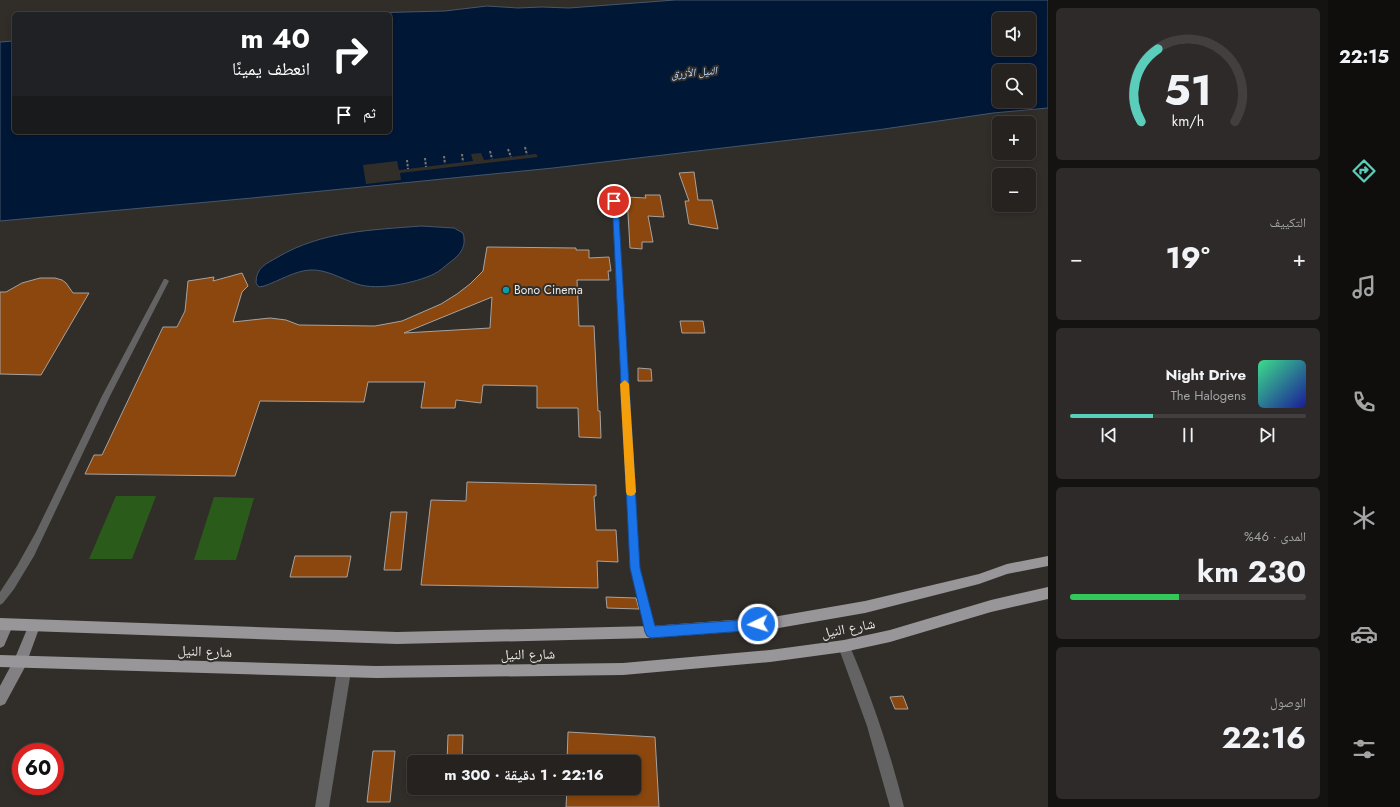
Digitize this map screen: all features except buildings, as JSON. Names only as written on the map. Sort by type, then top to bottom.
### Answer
[{"type":"main road","name":"شارع النيل","points":[[4,625],[397,638],[651,632],[773,623],[865,607],[979,578],[1007,569],[1048,561]]},
{"type":"main road","name":"شارع النيل","points":[[0,661],[344,671],[623,669],[770,656],[844,646],[890,636],[991,606],[1048,593]]},
{"type":"street","points":[[0,642],[4,625]]},
{"type":"street","points":[[0,699],[20,662],[34,626]]},
{"type":"street","points":[[844,646],[869,712],[888,772],[897,807]]},
{"type":"street","points":[[322,807],[344,671]]},
{"type":"lane","points":[[614,201],[635,568],[651,632]]},
{"type":"lane","points":[[0,600],[11,586],[49,515],[124,360],[166,282]]},
{"type":"path","points":[[525,147],[527,155]]},
{"type":"path","points":[[508,149],[511,157]]},
{"type":"path","points":[[490,151],[492,159]]},
{"type":"path","points":[[462,154],[463,162]]},
{"type":"path","points":[[444,156],[445,164]]},
{"type":"path","points":[[426,158],[426,167]]},
{"type":"path","points":[[406,160],[408,169]]},
{"type":"green space","points":[[116,496],[156,496],[132,559],[89,559]]},
{"type":"green space","points":[[214,497],[254,498],[236,560],[194,560]]},
{"type":"water","name":"النيل الأزرق","points":[[675,0],[1048,0],[1048,108],[993,113],[884,129],[553,168],[0,221],[0,42],[12,41],[12,134],[392,134],[392,12],[445,11],[487,6],[518,8],[569,8]]},
{"type":"water","points":[[421,226],[454,228],[463,233],[464,238],[463,247],[459,254],[434,274],[426,277],[407,283],[375,287],[357,284],[322,271],[310,270],[292,274],[264,286],[259,287],[256,283],[258,273],[266,264],[295,248],[312,242],[348,233]]},
{"type":"pier","points":[[481,153],[484,160],[536,154],[538,157],[400,173],[401,180],[366,184],[363,165],[397,161],[399,170],[473,161],[471,154]]},
{"type":"slow traffic","points":[[625,384],[631,492]]},
{"type":"place","name":"Bono Cinema","points":[[506,290]]},
{"type":"route","points":[[614,201],[635,568],[651,632],[758,624]]}]
